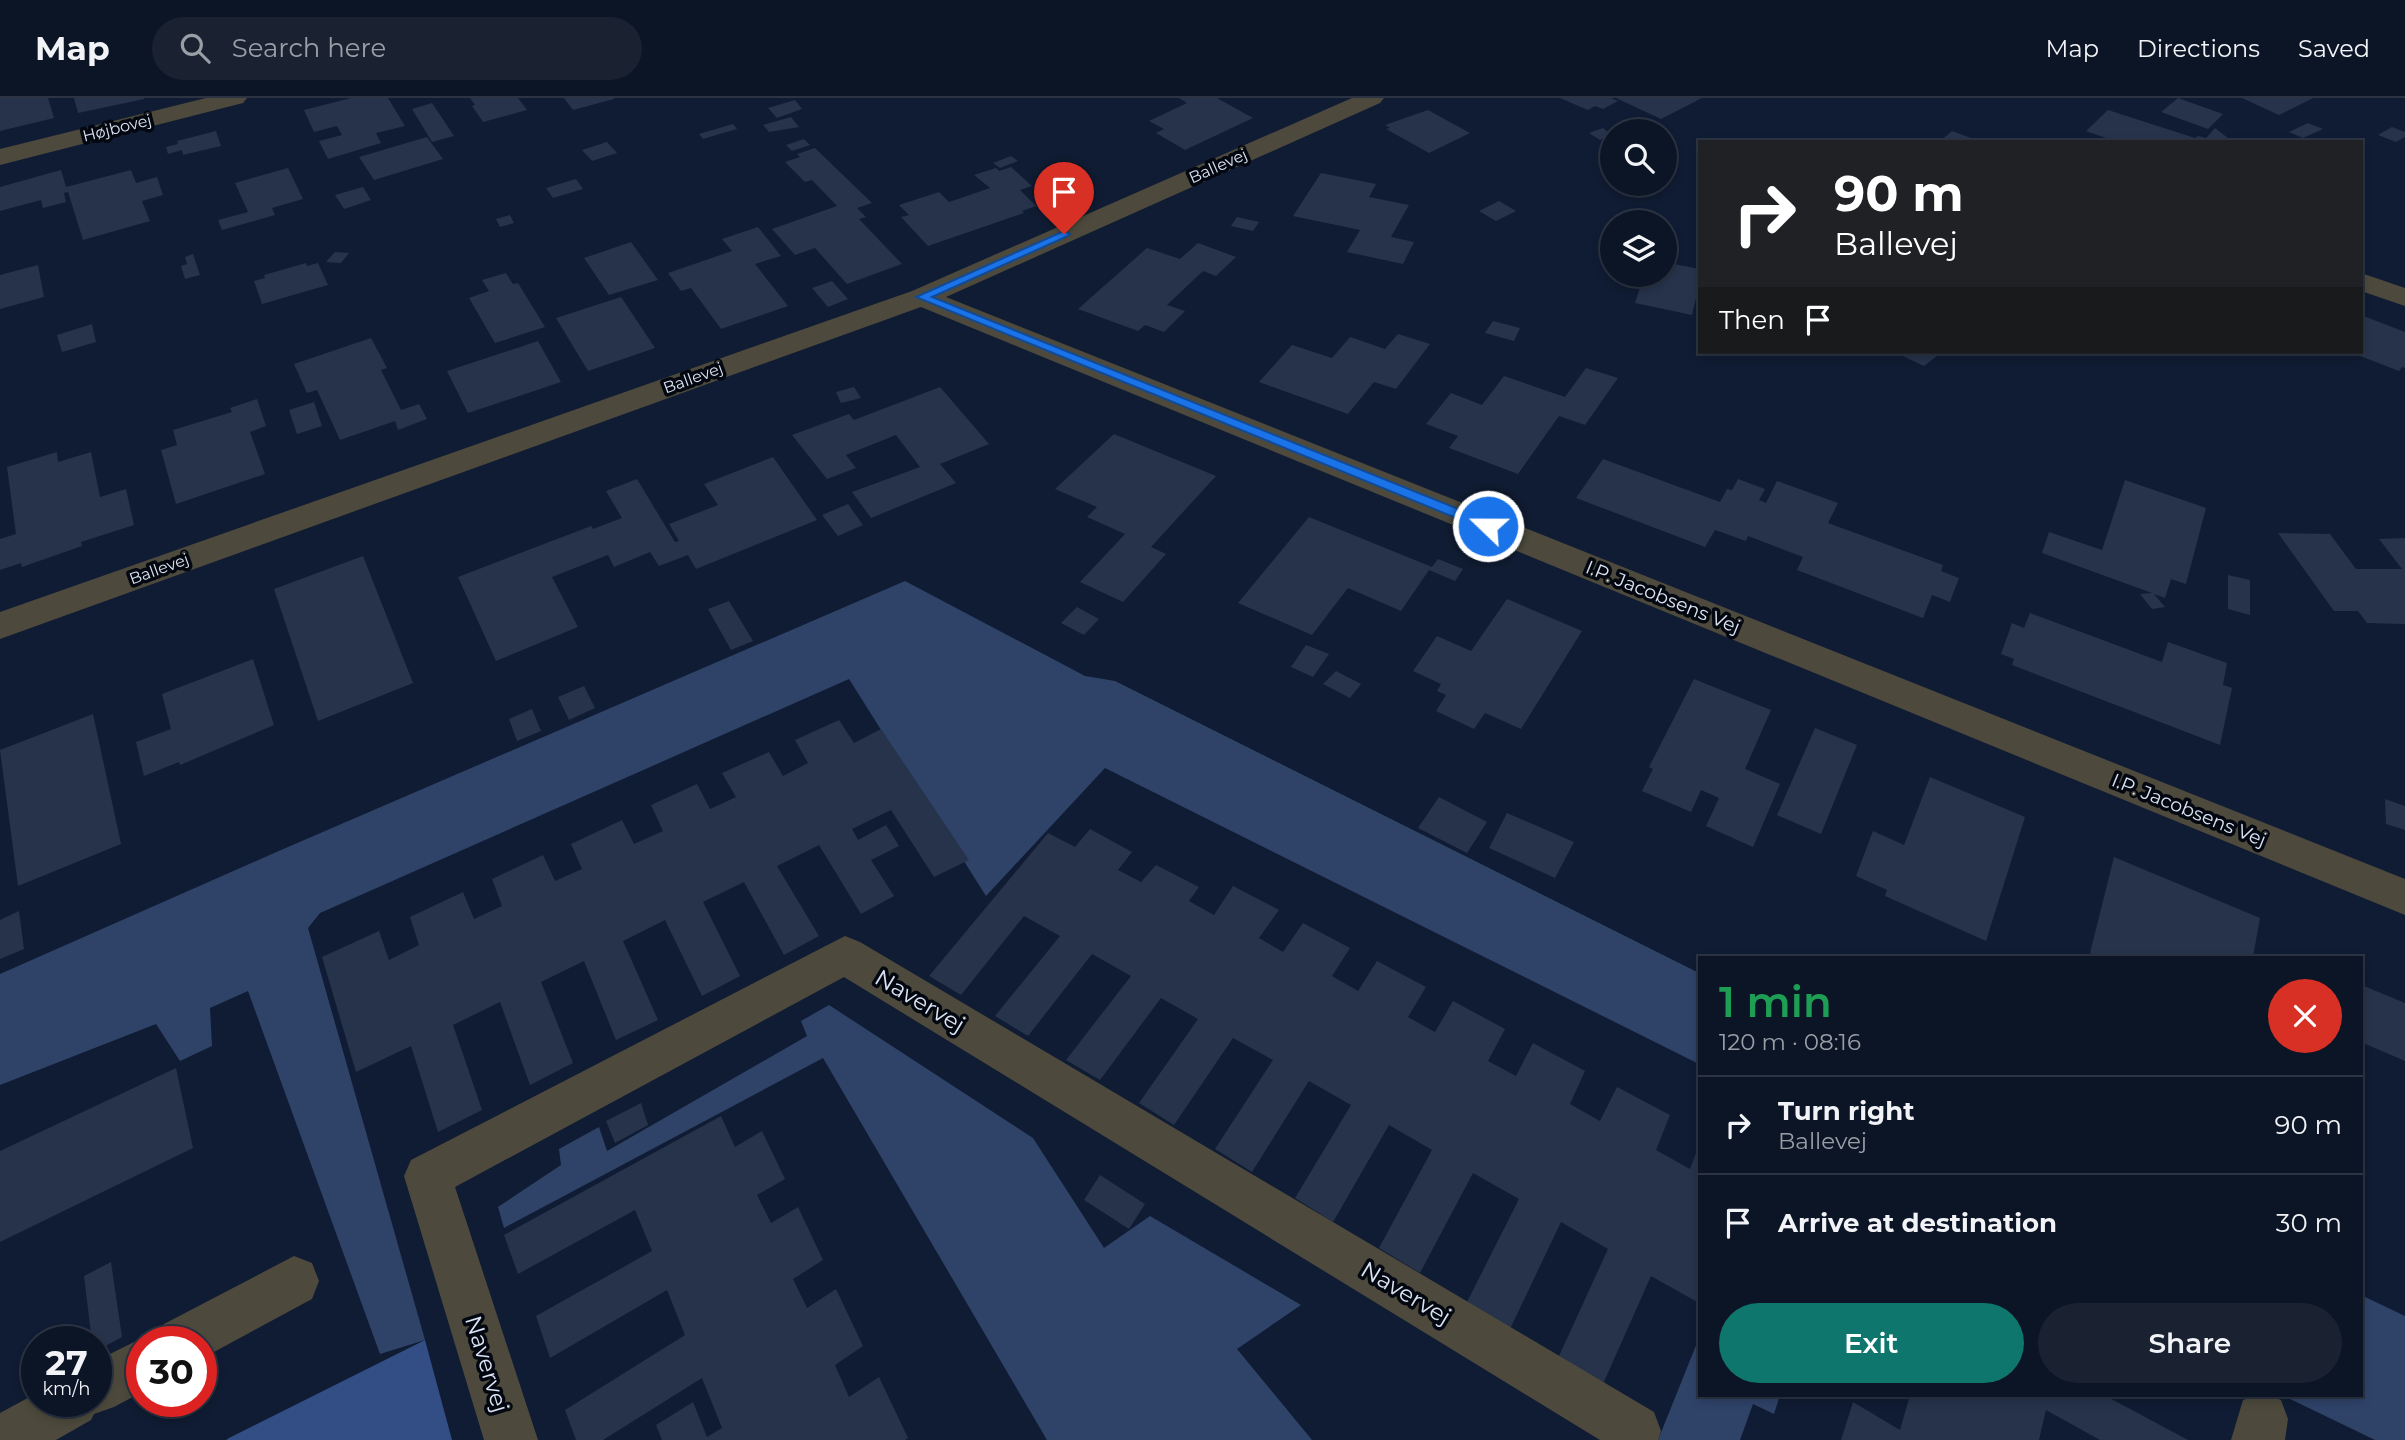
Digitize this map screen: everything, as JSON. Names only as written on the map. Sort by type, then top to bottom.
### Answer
[{"type":"street","name":"Højbovej","points":[[0,157],[235,98]]},
{"type":"street","points":[[1311,98],[1338,113]]},
{"type":"street","name":"Ballevej","points":[[0,626],[922,297],[1372,98]]},
{"type":"street","points":[[2363,282],[2405,298]]},
{"type":"street","name":"I.P. Jacobsens Vej","points":[[922,297],[2405,897]]},
{"type":"street","name":"Navervej","points":[[511,1440],[428,1176],[845,956],[1635,1432]]},
{"type":"street","points":[[211,1326],[294,1281]]},
{"type":"street","points":[[3,1440],[45,1417]]},
{"type":"shaded area","points":[[905,581],[1085,676],[1115,681],[1698,972],[1698,1064],[1105,768],[986,896],[849,679],[320,913],[308,928],[425,1340],[380,1354],[248,991],[210,1008],[212,1046],[180,1061],[156,1024],[0,1085],[0,974]]},
{"type":"shaded area","points":[[829,1005],[1033,1138],[1104,1248],[1150,1216],[1301,1305],[1237,1349],[1312,1440],[1047,1440],[823,1058],[504,1228],[498,1207],[561,1165],[559,1149],[599,1127],[607,1151],[807,1036],[801,1021]]},
{"type":"shaded area","points":[[2363,1296],[2405,1316],[2405,1440],[2375,1440],[2286,1397],[2363,1397]]},
{"type":"shaded area","points":[[425,1340],[452,1440],[226,1440],[229,1438]]},
{"type":"shaded area","points":[[1698,1340],[1698,1397],[1779,1397],[1774,1414],[1753,1404],[1740,1440],[1658,1440]]},
{"type":"building","points":[[0,98],[48,98],[54,118],[0,131]]},
{"type":"building","points":[[74,98],[144,98],[144,99],[78,113]]},
{"type":"building","points":[[351,98],[388,98],[405,126],[376,133],[381,143],[328,159],[319,141],[342,135],[337,126],[314,132],[304,110]]},
{"type":"building","points":[[470,98],[518,98],[527,110],[483,122]]},
{"type":"building","points":[[564,98],[614,98],[614,99],[573,110]]},
{"type":"building","points":[[1179,98],[1217,98],[1253,118],[1185,150],[1156,133],[1164,129],[1149,121],[1187,103]]},
{"type":"building","points":[[1560,98],[1611,98],[1618,101],[1603,109],[1595,106],[1588,110]]},
{"type":"building","points":[[1616,98],[1702,98],[1661,119]]},
{"type":"building","points":[[2178,98],[2223,114],[2208,129],[2161,112]]},
{"type":"building","points":[[2242,98],[2313,98],[2279,115]]},
{"type":"building","points":[[795,100],[802,109],[777,118],[768,108]]},
{"type":"building","points":[[432,103],[454,136],[432,142],[412,109]]},
{"type":"building","points":[[1428,110],[1470,133],[1429,153],[1386,129],[1390,128],[1385,125]]},
{"type":"building","points":[[2108,110],[2195,138],[2206,138],[2215,128],[2228,138],[2111,140],[2086,131]]},
{"type":"building","points":[[791,117],[799,127],[769,132],[763,125]]},
{"type":"building","points":[[2308,123],[2323,129],[2303,138],[2289,132]]},
{"type":"building","points":[[733,124],[737,129],[703,139],[699,134]]},
{"type":"building","points":[[2392,127],[2405,132],[2405,137],[2396,142],[2378,135]]},
{"type":"building","points":[[1600,129],[1600,140],[1589,133]]},
{"type":"building","points":[[216,131],[221,146],[183,155],[182,150],[168,154],[166,147],[178,144],[177,141]]},
{"type":"building","points":[[1952,131],[1976,140],[1941,140]]},
{"type":"building","points":[[427,137],[443,159],[374,180],[359,157]]},
{"type":"building","points":[[804,139],[810,145],[792,151],[786,145]]},
{"type":"building","points":[[607,142],[617,153],[592,161],[582,150]]},
{"type":"building","points":[[815,148],[872,203],[857,208],[866,217],[859,219],[902,264],[847,284],[815,248],[795,255],[772,229],[837,206],[812,180],[805,182],[785,162],[800,157],[797,154]]},
{"type":"building","points":[[1011,156],[1018,161],[1000,168],[993,163]]},
{"type":"building","points":[[1011,167],[1032,186],[1020,190],[1036,206],[1022,211],[1024,213],[928,246],[901,217],[909,215],[899,205],[939,192],[949,202],[990,188],[974,175],[996,168],[999,171]]},
{"type":"building","points":[[288,168],[303,199],[272,208],[275,215],[222,230],[218,220],[248,212],[235,183]]},
{"type":"building","points":[[61,170],[66,187],[131,170],[136,183],[157,177],[163,195],[142,201],[150,221],[83,240],[68,192],[64,193],[66,202],[43,208],[41,200],[0,211],[0,187]]},
{"type":"building","points":[[1321,173],[1376,184],[1369,197],[1409,205],[1391,237],[1414,242],[1403,264],[1347,252],[1360,230],[1293,216]]},
{"type":"building","points":[[576,179],[583,189],[553,198],[546,188]]},
{"type":"building","points":[[363,187],[371,200],[344,209],[335,195]]},
{"type":"building","points":[[1499,201],[1516,211],[1496,221],[1479,211]]},
{"type":"building","points":[[510,215],[514,223],[500,227],[496,219]]},
{"type":"building","points":[[1237,217],[1259,222],[1253,231],[1231,226]]},
{"type":"building","points":[[758,227],[781,256],[755,264],[788,306],[721,329],[691,288],[681,291],[668,273],[732,251],[722,239]]},
{"type":"building","points":[[631,242],[658,280],[609,295],[584,258]]},
{"type":"building","points":[[1198,243],[1236,257],[1216,276],[1203,271],[1167,305],[1185,311],[1164,332],[1145,325],[1138,331],[1078,309],[1147,248],[1180,259]]},
{"type":"building","points":[[335,252],[349,253],[341,263],[326,262]]},
{"type":"building","points":[[193,254],[200,275],[185,279],[181,266],[187,264],[185,257]]},
{"type":"building","points":[[306,263],[307,266],[318,263],[328,285],[262,304],[254,281],[265,278],[264,275]]},
{"type":"building","points":[[38,265],[44,297],[0,309],[0,275]]},
{"type":"building","points":[[1677,265],[1698,269],[1698,290],[1692,315],[1635,303],[1640,287],[1677,287]]},
{"type":"building","points":[[506,273],[513,284],[518,283],[545,327],[495,343],[469,298],[489,291],[482,280]]},
{"type":"building","points":[[832,281],[848,299],[828,307],[812,288]]},
{"type":"building","points":[[621,297],[655,348],[588,371],[556,318]]},
{"type":"building","points":[[2363,316],[2405,332],[2405,368],[2402,367],[2399,371],[2355,354],[2363,354]]},
{"type":"building","points":[[1493,321],[1520,328],[1514,341],[1485,333]]},
{"type":"building","points":[[92,324],[96,342],[62,352],[57,335]]},
{"type":"building","points":[[1398,334],[1430,344],[1396,389],[1374,382],[1348,414],[1259,382],[1292,345],[1332,358],[1350,337],[1385,349]]},
{"type":"building","points":[[371,338],[387,368],[381,370],[401,410],[419,404],[427,419],[398,430],[395,421],[340,440],[317,390],[307,393],[294,364]]},
{"type":"building","points":[[538,341],[561,382],[468,413],[447,371]]},
{"type":"building","points":[[1898,354],[1939,354],[1924,366]]},
{"type":"building","points":[[1586,368],[1618,378],[1585,425],[1559,416],[1518,474],[1449,448],[1458,436],[1426,424],[1451,393],[1482,405],[1504,376],[1565,397]]},
{"type":"building","points":[[854,387],[861,398],[841,403],[836,392]]},
{"type":"building","points":[[940,387],[989,444],[940,464],[956,483],[871,518],[852,492],[920,467],[896,435],[846,455],[856,468],[827,479],[792,435],[849,414],[854,420]]},
{"type":"building","points":[[257,399],[266,426],[250,432],[265,474],[176,504],[161,450],[177,445],[173,430],[232,412],[230,408]]},
{"type":"building","points":[[314,402],[322,426],[297,434],[289,410]]},
{"type":"building","points":[[1114,434],[1216,476],[1151,547],[1166,554],[1123,602],[1080,582],[1125,534],[1087,517],[1097,507],[1055,489]]},
{"type":"building","points":[[57,452],[58,462],[91,452],[100,497],[126,489],[134,525],[81,542],[82,546],[22,567],[21,563],[0,570],[0,539],[16,534],[7,467]]},
{"type":"building","points":[[773,457],[817,520],[696,569],[688,555],[659,566],[650,552],[614,567],[608,555],[552,577],[578,627],[496,661],[458,577],[591,526],[593,529],[622,518],[606,491],[637,479],[675,542],[679,541],[669,524],[718,505],[704,484]]},
{"type":"building","points":[[1603,459],[1720,502],[1727,489],[1732,490],[1738,479],[1765,489],[1759,500],[1766,503],[1777,481],[1838,503],[1828,523],[1943,565],[1941,571],[1959,578],[1950,602],[1932,595],[1923,618],[1797,570],[1803,557],[1748,536],[1746,541],[1715,530],[1705,547],[1576,498]]},
{"type":"building","points":[[2125,480],[2206,508],[2186,584],[2171,579],[2165,598],[2154,594],[2165,607],[2152,609],[2140,594],[2152,593],[2042,553],[2049,532],[2102,550]]},
{"type":"building","points":[[848,504],[863,525],[838,536],[822,515]]},
{"type":"building","points":[[1309,517],[1432,567],[1438,559],[1463,569],[1455,581],[1429,570],[1401,611],[1348,588],[1312,635],[1238,603]]},
{"type":"building","points":[[2278,533],[2330,534],[2356,569],[2402,569],[2379,539],[2405,538],[2405,624],[2367,623],[2358,611],[2334,611]]},
{"type":"building","points":[[363,556],[413,683],[318,721],[274,589]]},
{"type":"building","points":[[2228,575],[2250,580],[2250,615],[2228,609]]},
{"type":"building","points":[[1507,599],[1582,631],[1521,729],[1485,713],[1474,729],[1436,711],[1446,695],[1437,691],[1441,684],[1413,671],[1437,636],[1471,651]]},
{"type":"building","points":[[729,601],[753,641],[731,650],[708,609]]},
{"type":"building","points":[[1077,607],[1099,619],[1084,635],[1061,623]]},
{"type":"building","points":[[2030,613],[2162,662],[2168,642],[2227,663],[2223,685],[2232,688],[2220,745],[2012,665],[2014,659],[2001,654],[2012,623],[2024,628]]},
{"type":"building","points":[[1306,645],[1329,654],[1313,677],[1291,667]]},
{"type":"building","points":[[253,659],[274,725],[180,765],[179,762],[144,776],[136,742],[171,729],[162,694]]},
{"type":"building","points":[[1336,671],[1361,684],[1350,698],[1323,684]]},
{"type":"building","points":[[1694,679],[1771,710],[1745,769],[1780,784],[1753,847],[1706,826],[1719,798],[1701,790],[1691,812],[1642,791],[1653,769],[1649,767]]},
{"type":"building","points":[[584,686],[595,708],[569,720],[558,697]]},
{"type":"building","points":[[532,709],[541,731],[517,741],[509,719]]},
{"type":"building","points":[[93,714],[121,844],[18,886],[0,750]]},
{"type":"building","points":[[839,720],[854,743],[881,729],[969,860],[934,877],[891,810],[852,829],[858,840],[886,825],[899,846],[871,860],[894,896],[861,914],[819,845],[777,866],[819,936],[784,955],[744,882],[703,902],[740,976],[702,996],[665,920],[623,941],[658,1020],[616,1040],[584,961],[541,982],[573,1063],[530,1085],[500,1002],[453,1025],[482,1110],[438,1132],[411,1046],[356,1072],[322,957],[379,931],[389,960],[419,945],[410,917],[463,892],[474,919],[502,906],[492,879],[543,855],[555,881],[582,869],[571,844],[622,820],[634,844],[663,831],[651,805],[697,784],[710,809],[736,797],[722,773],[769,752],[783,776],[808,763],[795,740]]},
{"type":"building","points":[[1815,728],[1857,745],[1821,834],[1777,815]]},
{"type":"building","points":[[1930,777],[2025,817],[1986,941],[1885,896],[1887,890],[1856,876],[1873,831],[1904,845]]},
{"type":"building","points":[[1439,797],[1487,822],[1467,853],[1418,828]]},
{"type":"building","points":[[2385,799],[2405,806],[2405,830],[2386,824]]},
{"type":"building","points":[[1507,813],[1574,842],[1555,878],[1489,848]]},
{"type":"building","points":[[1090,829],[1132,852],[1118,870],[1141,882],[1156,865],[1199,887],[1189,901],[1214,915],[1233,886],[1279,910],[1259,938],[1283,952],[1303,923],[1350,948],[1332,976],[1358,991],[1377,961],[1426,987],[1408,1017],[1435,1032],[1453,1001],[1505,1029],[1488,1061],[1516,1076],[1533,1043],[1585,1071],[1570,1104],[1600,1121],[1617,1087],[1670,1115],[1656,1150],[1690,1169],[1698,1148],[1698,1302],[1651,1276],[1603,1384],[1559,1356],[1608,1249],[1561,1222],[1510,1329],[1467,1302],[1519,1199],[1473,1173],[1420,1273],[1379,1248],[1432,1150],[1389,1125],[1333,1222],[1295,1198],[1351,1105],[1309,1081],[1252,1172],[1215,1149],[1273,1060],[1233,1038],[1174,1125],[1139,1103],[1198,1019],[1161,998],[1100,1080],[1066,1060],[1131,976],[1092,954],[1028,1036],[995,1016],[1060,936],[1024,916],[961,995],[929,976],[1048,833],[1075,847]]},
{"type":"building","points":[[2114,857],[2260,918],[2253,956],[2098,956],[2090,953]]},
{"type":"building","points":[[19,911],[24,949],[0,959],[0,920]]},
{"type":"building","points":[[2364,986],[2405,1003],[2405,1061],[2363,1043]]},
{"type":"building","points":[[176,1068],[193,1148],[0,1242],[0,1151]]},
{"type":"building","points":[[641,1103],[648,1125],[615,1143],[606,1121]]},
{"type":"building","points":[[721,1116],[735,1147],[762,1131],[785,1179],[757,1195],[771,1223],[798,1207],[823,1260],[793,1279],[807,1308],[836,1289],[863,1346],[835,1365],[849,1397],[879,1377],[908,1438],[905,1440],[662,1440],[656,1425],[693,1402],[707,1437],[722,1428],[702,1378],[603,1440],[576,1440],[565,1410],[685,1335],[667,1290],[550,1358],[536,1316],[652,1251],[635,1210],[518,1274],[504,1235]]},
{"type":"building","points":[[1100,1175],[1145,1204],[1129,1229],[1084,1200]]},
{"type":"building","points":[[111,1262],[122,1337],[112,1342],[112,1326],[90,1326],[84,1276]]},
{"type":"building","points":[[1909,1397],[2108,1397],[2188,1440],[2100,1440],[2046,1410],[2039,1440],[1841,1440],[1853,1402],[1900,1430]]},
{"type":"route","points":[[1064,234],[922,297],[1488,526]]}]
